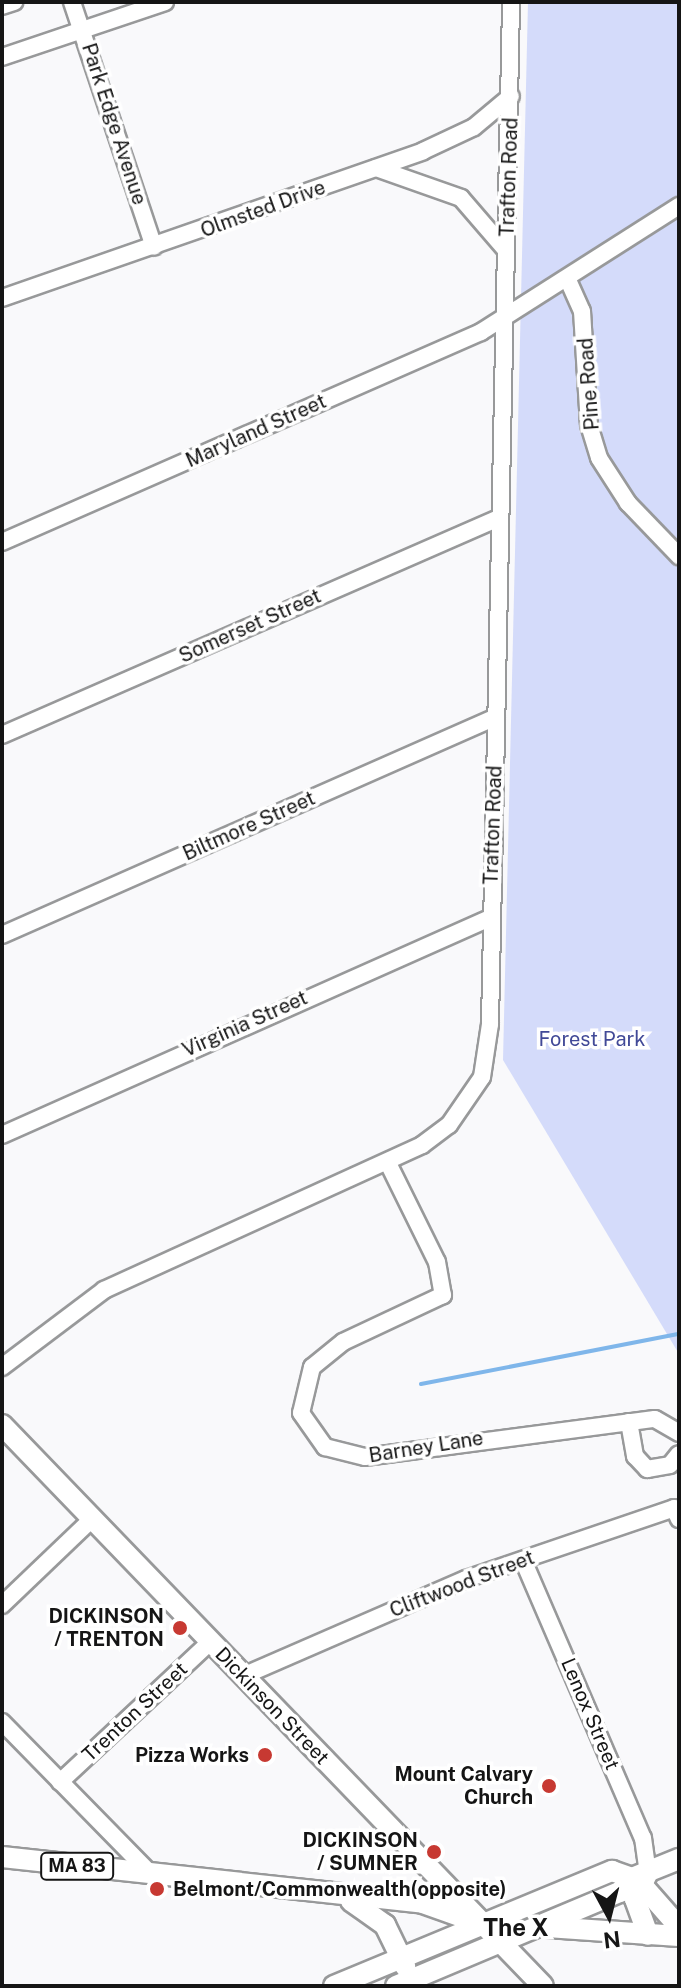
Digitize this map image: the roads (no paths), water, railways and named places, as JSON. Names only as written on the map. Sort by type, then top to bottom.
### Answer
[{"type":"main road","name":"Dickinson Street","points":[[2,1425],[476,1922],[543,1986]]},
{"type":"main road","name":"MA 83","points":[[2,1857],[345,1899],[423,1903],[476,1922],[612,1871],[641,1879]]},
{"type":"main road","name":"MA 83","points":[[345,1899],[385,1925],[400,1955],[404,1983],[620,1892],[679,1859]]},
{"type":"main road","points":[[641,1879],[679,1927]]},
{"type":"main road","points":[[641,1879],[635,1899],[648,1935]]},
{"type":"main road","points":[[334,1986],[476,1922]]},
{"type":"main road","points":[[539,1927],[679,1936]]},
{"type":"street","points":[[2,6],[14,2]]},
{"type":"street","name":"Park Edge Avenue","points":[[72,2],[154,247]]},
{"type":"street","points":[[2,57],[83,33],[165,2]]},
{"type":"street","name":"Trafton Road","points":[[2,1367],[104,1290],[388,1163],[449,1125],[482,1077],[490,918],[499,518],[508,316],[506,251],[511,2]]},
{"type":"street","name":"Olmsted Drive","points":[[2,298],[376,168],[457,136],[511,96]]},
{"type":"street","points":[[376,168],[461,198],[506,251]]},
{"type":"street","name":"Maryland Street","points":[[2,542],[508,316],[679,206]]},
{"type":"street","name":"Pine Road","points":[[568,280],[582,311],[589,425],[599,458],[628,503],[679,556]]},
{"type":"street","name":"Somerset Street","points":[[2,735],[499,518]]},
{"type":"street","name":"Biltmore Street","points":[[2,935],[496,717]]},
{"type":"street","name":"Virginia Street","points":[[2,1135],[490,918]]},
{"type":"street","name":"Barney Lane","points":[[388,1163],[437,1262],[443,1295],[319,1360],[300,1397],[313,1435],[338,1455],[365,1457],[629,1422],[662,1420],[679,1433]]},
{"type":"street","points":[[629,1422],[635,1456],[647,1469],[670,1465],[679,1454]]},
{"type":"street","name":"Cliftwood Street","points":[[243,1676],[523,1560],[674,1508],[679,1519]]},
{"type":"street","points":[[2,1605],[92,1519]]},
{"type":"street","name":"Lenox Street","points":[[523,1560],[643,1838],[641,1879]]},
{"type":"street","name":"Trenton Street","points":[[60,1782],[210,1642]]},
{"type":"street","points":[[2,1722],[152,1875]]},
{"type":"waterway","points":[[421,1384],[679,1334]]},
{"type":"place","name":"DICKINSON / TRENTON","points":[[180,1628]]},
{"type":"place","name":"Pizza Works","points":[[265,1755]]},
{"type":"place","name":"Mount Calvary Church","points":[[549,1786]]},
{"type":"place","name":"DICKINSON / SUMNER","points":[[434,1852]]},
{"type":"place","name":"Belmont/Commonwealth(opposite)","points":[[157,1889]]},
{"type":"district","name":"The X","points":[[516,1928]]},
{"type":"park label","name":"Forest Park","points":[[592,1039]]}]
